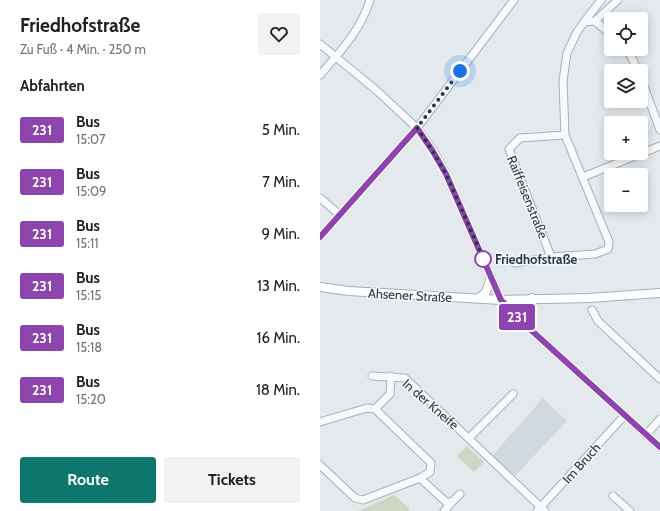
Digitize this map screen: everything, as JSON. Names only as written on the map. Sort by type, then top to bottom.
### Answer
[{"type":"main road","points":[[479,298],[486,292],[490,277]]},
{"type":"main road","name":"Ahsener Straße","points":[[320,287],[349,291],[501,300]]},
{"type":"main road","points":[[501,300],[532,298],[589,298],[660,293]]},
{"type":"main road","points":[[521,321],[521,311],[523,306],[532,298]]},
{"type":"street","points":[[320,75],[352,38],[364,17],[370,0]]},
{"type":"street","points":[[320,237],[417,128],[514,0]]},
{"type":"street","points":[[515,263],[552,257],[594,254],[608,249],[609,242],[566,135],[563,81],[567,53],[577,32],[600,0]]},
{"type":"street","points":[[596,22],[618,0]]},
{"type":"street","points":[[584,22],[596,22],[604,29]]},
{"type":"street","points":[[320,44],[376,90],[417,128],[446,174],[501,300],[521,321],[660,447]]},
{"type":"street","points":[[648,97],[660,130]]},
{"type":"street","name":"Raiffeisenstraße","points":[[552,257],[509,149],[520,138],[566,135]]},
{"type":"street","points":[[583,177],[660,146]]},
{"type":"street","points":[[320,198],[340,215]]},
{"type":"street","points":[[592,310],[598,321],[660,379]]},
{"type":"street","name":"In der Kneife","points":[[372,376],[405,378],[469,438],[541,510]]},
{"type":"street","points":[[375,409],[390,394],[390,376]]},
{"type":"street","name":"In der Kneife","points":[[469,438],[513,394]]},
{"type":"street","points":[[320,422],[365,408],[375,409],[431,463],[430,472],[420,478],[363,500],[356,498],[320,464]]},
{"type":"street","name":"Im Bruch","points":[[541,510],[625,415]]},
{"type":"street","points":[[646,435],[660,419]]},
{"type":"street","points":[[420,478],[446,502],[452,502]]},
{"type":"street","points":[[444,511],[460,494]]},
{"type":"street","points":[[613,496],[630,511]]},
{"type":"shaded area","points":[[543,398],[567,421],[514,477],[492,456]]},
{"type":"green space","points":[[467,446],[484,462],[474,472],[457,456]]},
{"type":"green space","points":[[394,495],[410,509],[408,511],[358,511]]},
{"type":"bus line","name":"231","points":[[320,237],[417,128],[446,174],[501,300],[521,321],[660,447]]},
{"type":"place","name":"Friedhofstraße","points":[[483,259]]},
{"type":"route","points":[[460,71],[417,128],[446,174],[484,260],[483,259]]}]
